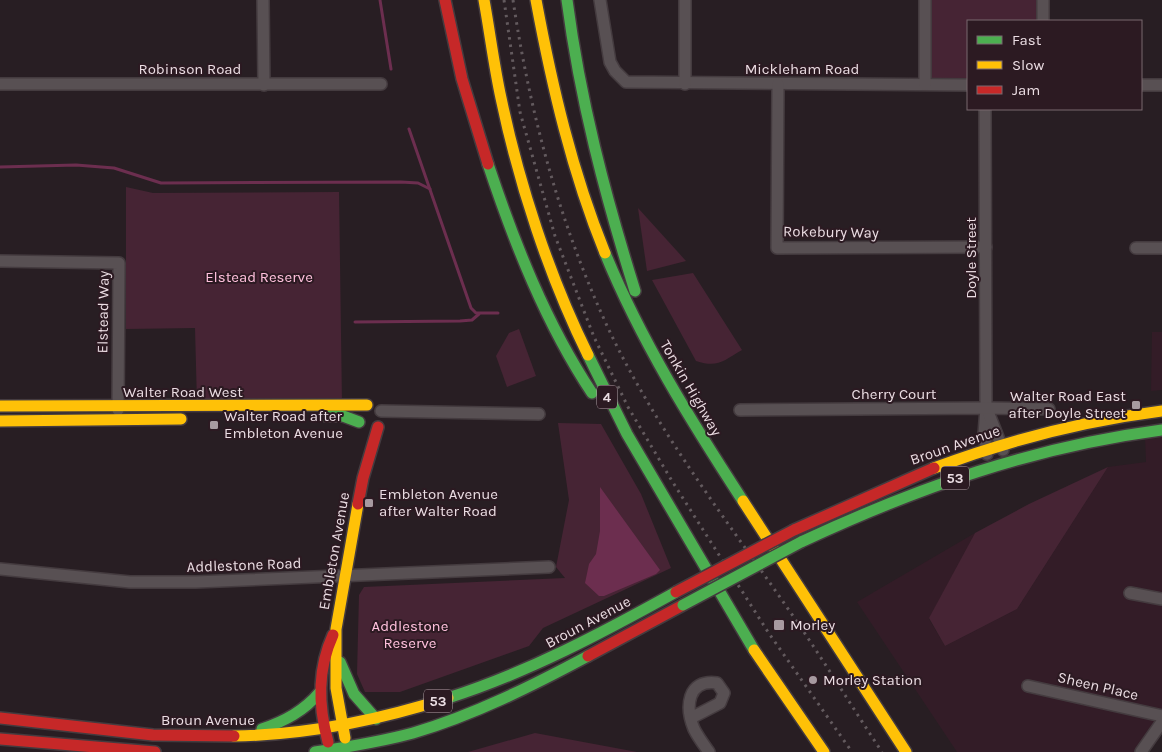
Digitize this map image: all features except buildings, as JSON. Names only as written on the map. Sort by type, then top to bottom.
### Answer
[{"type":"main road","points":[[445,0],[480,146],[533,283],[586,386],[662,497]]},
{"type":"main road","name":"4","points":[[484,0],[494,63],[510,134],[546,254],[565,304],[598,378],[662,497],[746,639],[824,752]]},
{"type":"main road","name":"Tonkin Highway","points":[[536,0],[564,125],[595,226],[631,312],[686,415],[906,752]]},
{"type":"main road","points":[[567,0],[582,100],[601,181],[654,356]]},
{"type":"main road","points":[[266,417],[343,416],[361,425],[371,430],[380,420],[376,406],[367,405],[358,414],[361,425]]},
{"type":"main road","name":"Walter Road West","points":[[0,406],[367,405]]},
{"type":"main road","name":"Broun Avenue","points":[[0,718],[158,735],[242,736],[324,729],[376,719],[442,700],[551,659],[794,530],[865,495],[986,448],[1070,427],[1162,412]]},
{"type":"main road","name":"Walter Road West","points":[[0,420],[118,421],[197,419]]},
{"type":"main road","name":"Embleton Avenue","points":[[349,750],[341,726],[336,688],[336,629],[363,478],[380,420]]},
{"type":"main road","name":"Embleton Avenue","points":[[361,425],[363,478]]},
{"type":"main road","name":"Broun Avenue","points":[[315,752],[349,750],[442,724],[537,684],[801,542],[899,498],[1006,461],[1070,446],[1162,430]]},
{"type":"main road","name":"Embleton Avenue","points":[[331,751],[324,729],[320,692],[324,651],[336,629]]},
{"type":"main road","points":[[336,651],[358,704],[376,719]]},
{"type":"main road","points":[[242,736],[294,716],[313,702],[320,692]]},
{"type":"main road","points":[[386,752],[442,724]]},
{"type":"main road","points":[[0,739],[156,752]]},
{"type":"street","points":[[263,0],[264,85]]},
{"type":"street","name":"Mickleham Road","points":[[600,0],[610,62],[626,82],[636,84],[967,84]]},
{"type":"street","points":[[685,0],[685,84]]},
{"type":"street","points":[[925,0],[925,84]]},
{"type":"street","points":[[1043,0],[1043,20]]},
{"type":"street","name":"Robinson Road","points":[[0,84],[381,84]]},
{"type":"street","name":"Rokebury Way","points":[[778,84],[776,248],[986,247]]},
{"type":"street","points":[[1142,85],[1162,85]]},
{"type":"street","name":"Doyle Street","points":[[985,110],[986,408],[984,434],[990,466]]},
{"type":"street","points":[[1136,248],[1162,248]]},
{"type":"street","name":"Elstead Way","points":[[0,261],[119,263],[118,421]]},
{"type":"street","name":"Doyle Street","points":[[986,408],[1002,444],[1006,461]]},
{"type":"street","name":"Cherry Court","points":[[740,410],[1050,409]]},
{"type":"street","points":[[380,420],[421,413],[539,414]]},
{"type":"street","name":"Addlestone Road","points":[[0,569],[130,582],[344,577],[549,567]]},
{"type":"street","points":[[1130,593],[1162,599]]},
{"type":"street","name":"Sheen Place","points":[[1028,686],[1162,716]]},
{"type":"street","points":[[691,718],[695,730],[709,752]]},
{"type":"street","points":[[1141,752],[1162,722]]},
{"type":"shaded area","points":[[1152,332],[1162,332],[1162,390],[1151,391]]},
{"type":"shaded area","points":[[1162,432],[1162,721],[1140,752],[957,752],[857,602],[975,533],[929,619],[945,646],[1017,609],[1108,467],[1146,462],[1145,436]]},
{"type":"shaded area","points":[[600,487],[660,570],[656,574],[604,596],[599,596],[585,583],[589,564],[596,554],[600,531]]},
{"type":"green space","points":[[925,0],[1043,0],[1043,20],[967,20],[967,85],[925,84]]},
{"type":"green space","name":"Elstead Reserve","points":[[126,187],[153,193],[339,192],[342,403],[197,403],[195,328],[126,329]]},
{"type":"green space","points":[[638,208],[686,261],[647,271]]},
{"type":"green space","points":[[693,273],[742,350],[720,362],[710,364],[696,361],[652,280]]},
{"type":"green space","points":[[519,329],[536,376],[507,387],[496,356],[509,333]]},
{"type":"green space","name":"Addlestone Reserve","points":[[558,423],[601,424],[641,494],[671,568],[543,628],[529,646],[400,692],[365,692],[357,674],[359,595],[364,587],[565,578],[556,567],[569,500]]},
{"type":"green space","points":[[1108,467],[1017,609],[945,646],[929,618],[975,533],[1029,504]]},
{"type":"green space","points":[[535,733],[637,752],[468,752]]},
{"type":"waterway","points":[[380,0],[391,69]]},
{"type":"waterway","points":[[409,129],[471,308],[476,313],[498,313]]},
{"type":"waterway","points":[[0,167],[76,165],[114,168],[161,183],[401,182],[418,183],[430,189]]},
{"type":"waterway","points":[[355,322],[460,321],[472,320],[479,314]]},
{"type":"railway","points":[[504,0],[520,112],[555,236],[594,337],[628,407],[672,481],[768,632],[852,752]]},
{"type":"railway","points":[[513,0],[528,85],[549,168],[576,250],[609,330],[649,405],[695,477],[769,581],[882,752]]},
{"type":"traffic: fast","points":[[567,0],[586,111],[635,291]]},
{"type":"traffic: fast","points":[[488,164],[532,282],[575,367],[592,393]]},
{"type":"traffic: fast","points":[[605,253],[634,318],[668,380],[743,501]]},
{"type":"traffic: fast","points":[[588,355],[627,434],[754,650]]},
{"type":"traffic: fast","points":[[326,416],[343,416],[359,422]]},
{"type":"traffic: fast","points":[[801,542],[845,522],[933,487],[1022,458],[1114,437],[1162,430]]},
{"type":"traffic: fast","points":[[683,605],[801,542]]},
{"type":"traffic: fast","points":[[448,698],[478,688],[565,651],[676,592]]},
{"type":"traffic: fast","points":[[315,752],[388,739],[436,726],[502,699],[588,656]]},
{"type":"traffic: fast","points":[[340,662],[354,694],[376,719]]},
{"type":"traffic: fast","points":[[262,729],[294,715],[320,692]]},
{"type":"traffic: slow","points":[[484,0],[501,98],[526,196],[560,294],[588,355]]},
{"type":"traffic: slow","points":[[536,0],[564,128],[593,222],[605,253]]},
{"type":"traffic: slow","points":[[0,406],[367,405]]},
{"type":"traffic: slow","points":[[934,468],[1018,440],[1104,420],[1162,411]]},
{"type":"traffic: slow","points":[[0,421],[181,419]]},
{"type":"traffic: slow","points":[[743,501],[906,752]]},
{"type":"traffic: slow","points":[[345,738],[336,688],[336,629],[358,504]]},
{"type":"traffic: slow","points":[[754,650],[824,752]]},
{"type":"traffic: slow","points":[[234,736],[288,733],[342,725],[396,713],[448,698]]},
{"type":"traffic: jam","points":[[445,0],[462,79],[488,164]]},
{"type":"traffic: jam","points":[[358,504],[363,478],[378,427]]},
{"type":"traffic: jam","points":[[794,530],[934,468]]},
{"type":"traffic: jam","points":[[676,592],[794,530]]},
{"type":"traffic: jam","points":[[588,656],[683,605]]},
{"type":"traffic: jam","points":[[328,742],[322,715],[321,688],[324,661],[333,635]]},
{"type":"traffic: jam","points":[[0,718],[153,735],[234,736]]},
{"type":"traffic: jam","points":[[0,739],[155,752]]},
{"type":"place","name":"Walter Road East after Doyle Street","points":[[1136,405]]},
{"type":"place","name":"Walter Road after Embleton Avenue","points":[[214,425]]},
{"type":"place","name":"Embleton Avenue after Walter Road","points":[[369,503]]},
{"type":"place","name":"Morley","points":[[779,625]]},
{"type":"place","name":"Morley Station","points":[[813,680]]}]
